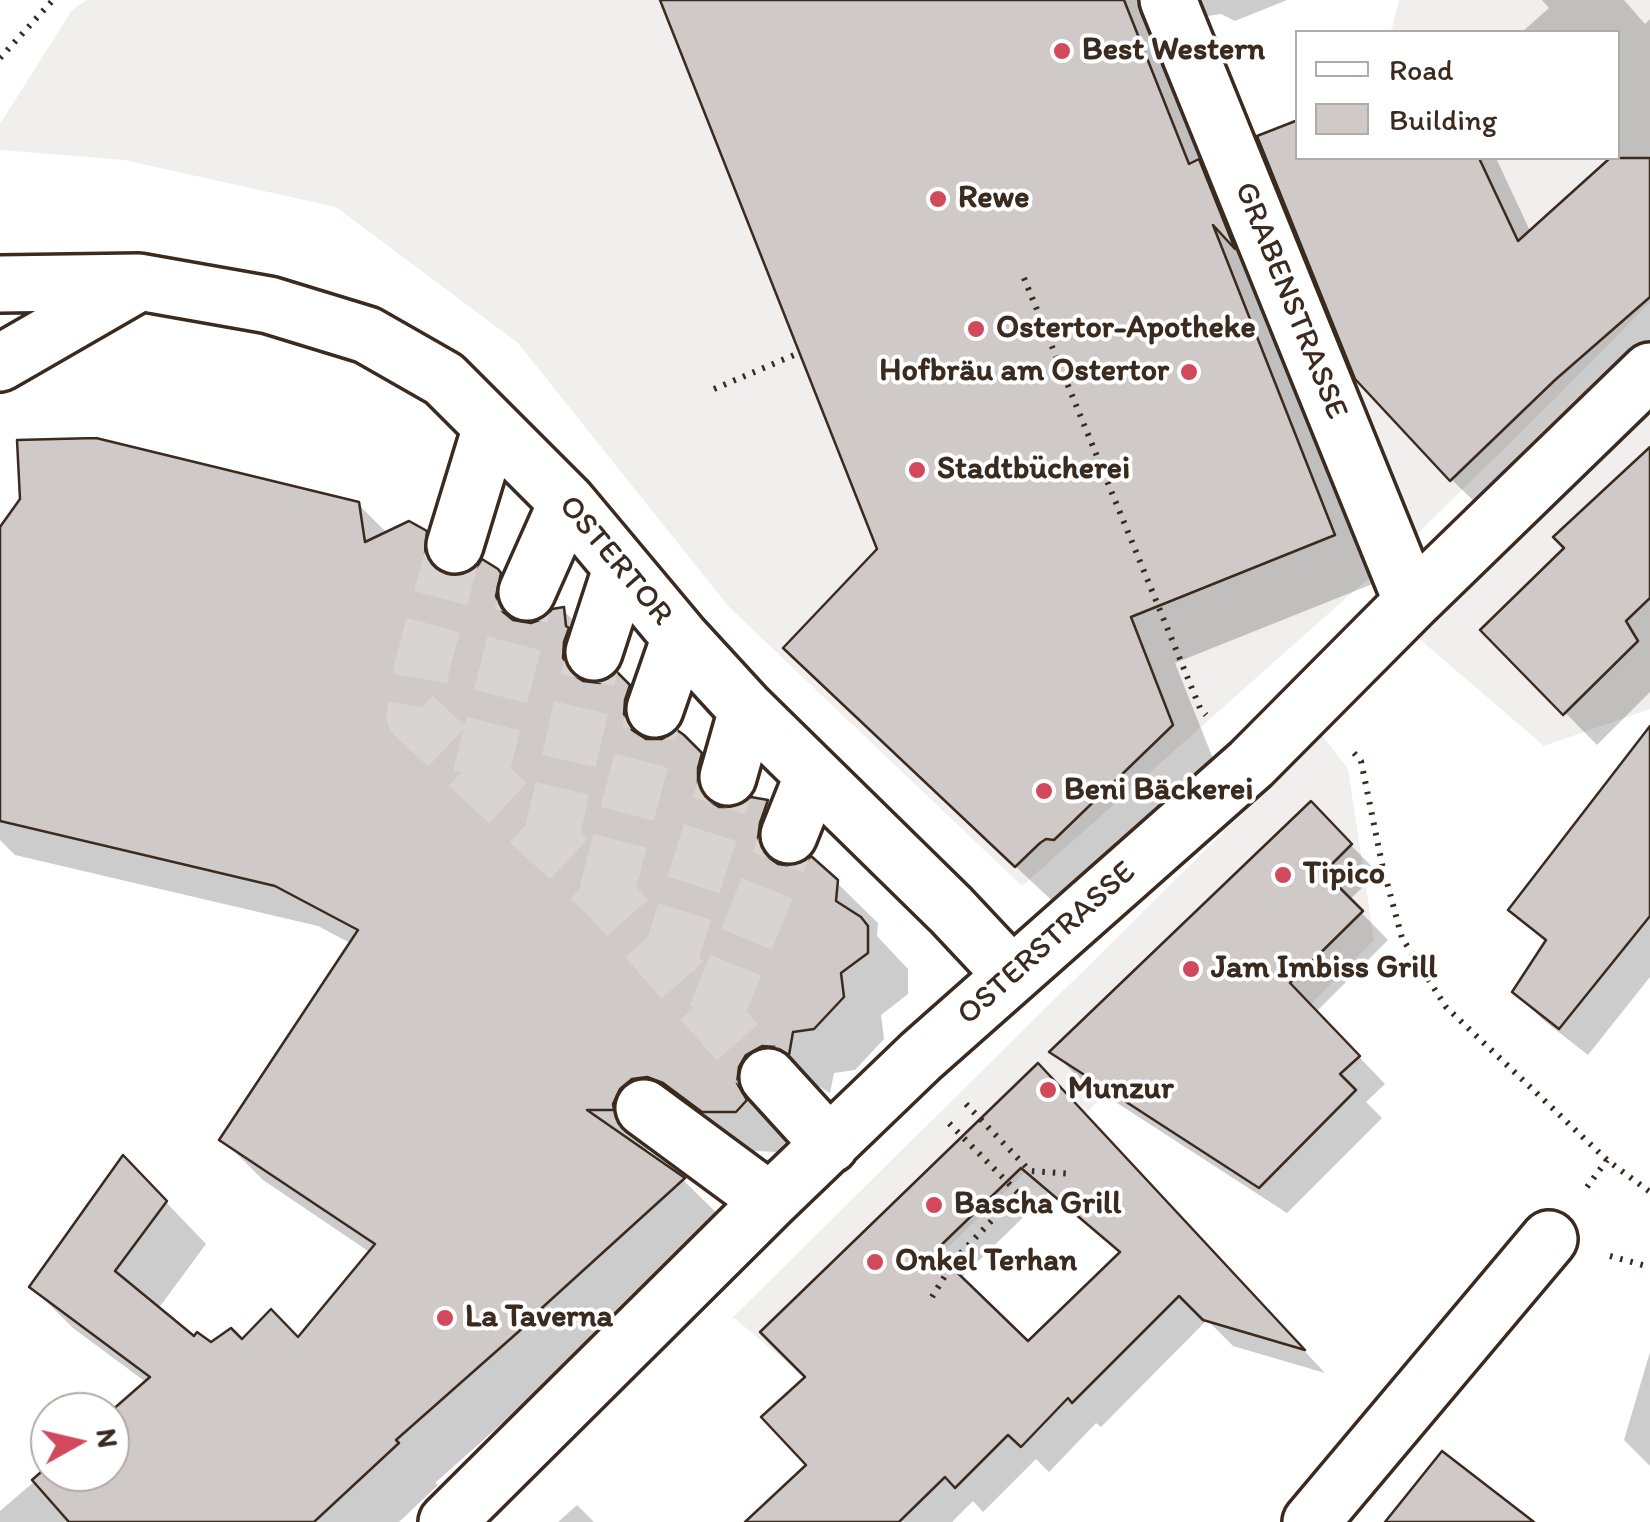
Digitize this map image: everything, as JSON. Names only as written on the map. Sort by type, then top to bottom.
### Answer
[{"type":"street","name":"GRABENSTRASSE","points":[[1168,0],[1412,602]]},
{"type":"street","name":"OSTERTOR","points":[[0,284],[139,282],[269,304],[367,335],[444,379],[567,502],[621,569],[747,710],[952,910],[1012,975]]},
{"type":"street","points":[[0,364],[139,282]]},
{"type":"street","name":"OSTERSTRASSE","points":[[448,1522],[770,1200],[921,1056],[1250,764],[1650,371]]},
{"type":"street","points":[[455,545],[491,426]]},
{"type":"street","points":[[526,592],[567,502]]},
{"type":"street","points":[[594,652],[621,569]]},
{"type":"street","points":[[655,709],[680,637]]},
{"type":"street","points":[[728,777],[747,710]]},
{"type":"street","points":[[789,835],[813,774]]},
{"type":"street","points":[[768,1077],[830,1145]]},
{"type":"street","points":[[644,1108],[770,1200]]},
{"type":"street","points":[[1311,1522],[1549,1239]]},
{"type":"path","points":[[0,58],[52,0]]},
{"type":"path","points":[[1024,278],[1200,708],[1250,764]]},
{"type":"path","points":[[714,388],[800,353]]},
{"type":"path","points":[[1308,706],[1361,762],[1402,938],[1446,1007],[1606,1160],[1650,1192]]},
{"type":"path","points":[[985,1124],[1030,1172],[1073,1174]]},
{"type":"path","points":[[932,1298],[956,1258],[1018,1193],[968,1143]]},
{"type":"shaded area","points":[[87,0],[1190,0],[1268,199],[1365,160],[1620,160],[1620,30],[1392,30],[1399,0],[1650,0],[1650,302],[1407,544],[1022,886],[729,607],[518,343],[336,207],[124,160],[0,150],[0,124],[72,10]]},
{"type":"shaded area","points":[[1650,405],[1650,709],[1544,746],[1417,637]]},
{"type":"shaded area","points":[[1322,735],[1348,769],[1374,940],[1311,1004],[1255,956],[1114,1086],[810,1382],[733,1317]]},
{"type":"building","points":[[660,0],[1124,0],[1189,164],[1199,159],[1235,249],[1213,225],[1335,535],[1131,617],[1173,725],[1054,840],[1040,843],[1015,867],[783,648],[877,549]]},
{"type":"building","points":[[1295,121],[1295,160],[1480,160],[1518,241],[1608,160],[1650,158],[1650,297],[1555,380],[1450,481],[1355,379],[1257,136]]},
{"type":"building","points":[[96,438],[359,502],[365,542],[409,521],[427,531],[425,553],[433,567],[445,574],[463,575],[476,568],[482,559],[501,573],[496,596],[502,611],[513,620],[531,623],[545,618],[552,609],[564,607],[569,628],[563,658],[572,674],[583,681],[600,683],[617,672],[630,685],[624,714],[632,730],[646,739],[662,739],[677,730],[702,753],[698,784],[706,799],[719,807],[735,807],[751,797],[768,800],[758,838],[765,855],[778,864],[792,866],[811,856],[838,880],[836,901],[868,926],[868,953],[841,973],[844,997],[814,1029],[793,1032],[789,1055],[776,1047],[762,1046],[746,1055],[737,1083],[747,1100],[736,1112],[702,1112],[663,1083],[647,1077],[632,1079],[620,1089],[614,1110],[587,1110],[685,1178],[396,1440],[399,1443],[314,1522],[69,1522],[43,1492],[130,1492],[130,1394],[150,1377],[29,1287],[123,1155],[167,1201],[115,1271],[194,1336],[197,1332],[211,1342],[231,1328],[242,1339],[271,1309],[298,1337],[375,1244],[219,1140],[358,930],[275,886],[0,821],[0,527],[20,499],[17,440]]},
{"type":"building","points":[[1650,447],[1650,598],[1626,621],[1638,641],[1563,715],[1480,630],[1564,548],[1553,537]]},
{"type":"building","points":[[1650,726],[1650,916],[1559,1029],[1512,992],[1546,940],[1508,910]]},
{"type":"building","points":[[1311,801],[1352,844],[1324,872],[1363,911],[1290,983],[1360,1056],[1340,1074],[1356,1090],[1259,1188],[1049,1052]]},
{"type":"building","points":[[1038,1063],[1305,1350],[1203,1320],[1179,1296],[1072,1403],[1068,1398],[1021,1447],[1008,1435],[955,1488],[945,1477],[899,1522],[745,1522],[806,1465],[761,1417],[805,1377],[760,1332]],"holes":[[[1021,1168],[1120,1252],[1028,1341],[935,1251]]]},
{"type":"building","points":[[1442,1451],[1534,1522],[1385,1522]]},
{"type":"tunnel","points":[[455,545],[422,667],[414,716],[606,894],[768,1077]]},
{"type":"tunnel","points":[[480,777],[527,592]]},
{"type":"tunnel","points":[[550,842],[594,652]]},
{"type":"tunnel","points":[[606,894],[655,709]]},
{"type":"tunnel","points":[[668,964],[728,777]]},
{"type":"tunnel","points":[[715,1016],[789,835]]},
{"type":"place","name":"Best Western","points":[[1062,51]]},
{"type":"place","name":"Rewe","points":[[938,199]]},
{"type":"place","name":"Ostertor-Apotheke","points":[[976,329]]},
{"type":"place","name":"Hofbräu am Ostertor","points":[[1189,372]]},
{"type":"place","name":"Stadtbücherei","points":[[917,470]]},
{"type":"place","name":"Beni Bäckerei","points":[[1044,791]]},
{"type":"place","name":"Tipico","points":[[1283,875]]},
{"type":"place","name":"Jam Imbiss Grill","points":[[1191,969]]},
{"type":"place","name":"Munzur","points":[[1048,1090]]},
{"type":"place","name":"Bascha Grill","points":[[934,1205]]},
{"type":"place","name":"Onkel Terhan","points":[[875,1262]]},
{"type":"place","name":"La Taverna","points":[[445,1318]]}]
